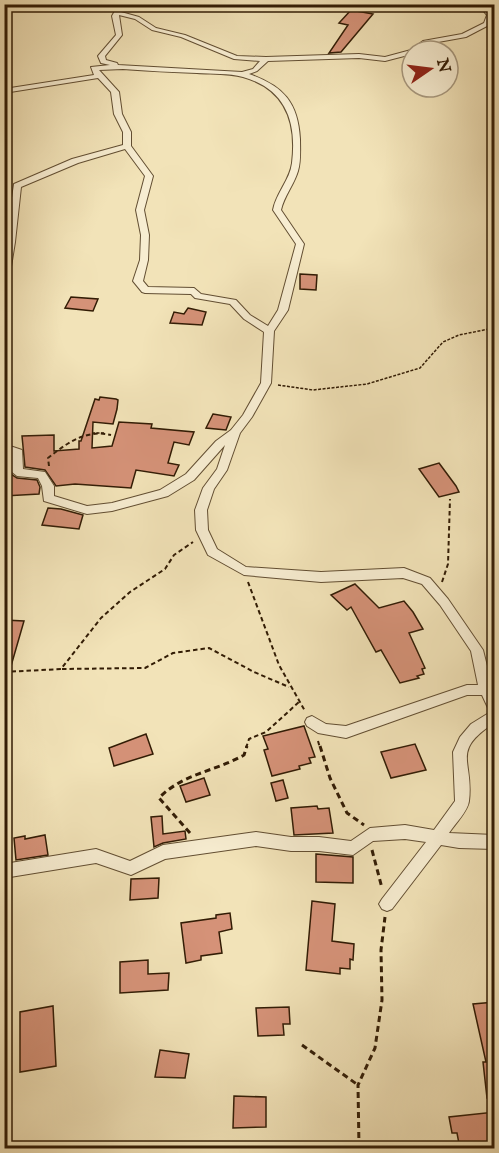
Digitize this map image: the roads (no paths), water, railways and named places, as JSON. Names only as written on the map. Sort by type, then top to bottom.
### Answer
[{"type":"street","points":[[122,4],[117,13],[119,34],[101,56],[101,60],[123,67]]},
{"type":"street","points":[[444,39],[464,36],[487,24],[490,15],[481,4]]},
{"type":"street","points":[[117,13],[137,18],[154,29],[183,36],[236,58],[359,56],[385,59],[400,55]]},
{"type":"street","points":[[242,74],[255,70],[266,59]]},
{"type":"street","points":[[4,447],[18,453],[17,472],[41,475],[48,486],[48,498],[87,510],[112,507],[164,493],[190,477],[220,444],[235,432],[247,417],[266,383],[269,331],[283,310],[300,244],[277,210],[279,198],[295,168],[296,126],[291,110],[281,93],[266,82],[242,74],[123,67],[93,68]]},
{"type":"street","points":[[4,91],[99,76],[93,68]]},
{"type":"street","points":[[93,68],[115,92],[118,114],[127,132],[127,146],[149,176],[140,210],[145,235],[144,260],[138,281],[146,290],[194,291],[198,296],[233,302],[247,316],[269,331]]},
{"type":"street","points":[[4,279],[11,242],[16,186],[75,161],[127,146]]},
{"type":"street","points":[[235,432],[222,470],[208,488],[201,510],[202,530],[212,552],[244,571],[321,577],[404,573],[426,581],[477,650],[486,690],[495,706]]},
{"type":"street","points":[[312,722],[323,729],[346,732],[467,690],[486,690]]},
{"type":"street","points":[[387,904],[462,801],[460,752],[465,741],[476,728],[495,716]]},
{"type":"street","points":[[4,871],[96,856],[131,868],[163,852],[256,838],[291,844],[319,844],[352,848],[370,836],[405,832],[459,841],[495,842]]}]
